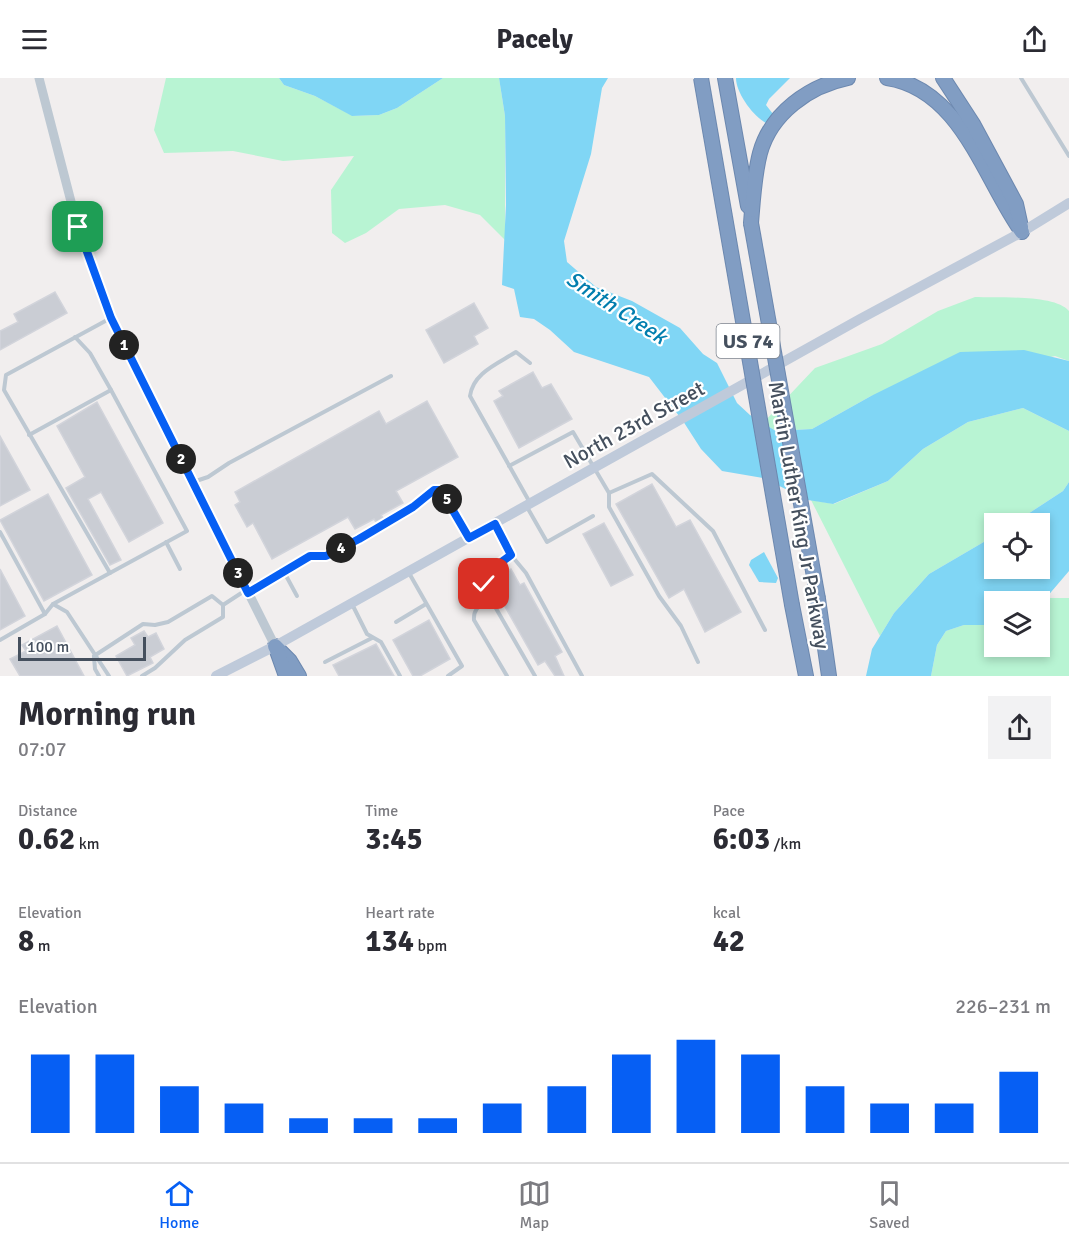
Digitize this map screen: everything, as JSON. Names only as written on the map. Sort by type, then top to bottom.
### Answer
[{"type":"highway","name":"Martin Luther King Jr Parkway","points":[[701,78],[806,676]]},
{"type":"highway","name":"Martin Luther King Jr Parkway","points":[[725,78],[818,599],[829,676]]},
{"type":"highway","points":[[751,223],[760,152],[769,132],[798,99],[818,88],[848,78]]},
{"type":"highway","points":[[886,78],[909,84],[928,96],[957,123],[971,144],[1006,211],[1022,232]]},
{"type":"highway","points":[[942,78],[973,124],[1016,204],[1022,232]]},
{"type":"highway","points":[[792,605],[796,676]]},
{"type":"highway","points":[[275,646],[285,676]]},
{"type":"highway","points":[[275,646],[290,661],[299,676]]},
{"type":"main road","name":"North 23rd Street","points":[[216,676],[352,604],[1069,204]]},
{"type":"street","points":[[39,78],[75,217],[111,318],[275,646]]},
{"type":"lane","points":[[1021,78],[1069,156]]},
{"type":"lane","points":[[110,573],[2,391],[6,375],[111,318]]},
{"type":"lane","points":[[0,640],[45,614],[53,604],[187,531],[90,353],[75,337]]},
{"type":"lane","points":[[530,363],[516,352],[482,373],[472,385],[470,396],[509,466],[547,542],[593,516]]},
{"type":"lane","points":[[192,482],[208,477],[229,463],[391,376]]},
{"type":"lane","points":[[29,435],[111,390]]},
{"type":"lane","points":[[509,466],[573,432],[609,493],[609,507],[658,596],[681,626],[698,662]]},
{"type":"lane","points":[[609,493],[652,474],[713,531],[765,630]]},
{"type":"lane","points":[[223,605],[310,556],[326,556],[359,539],[413,507],[434,490],[441,490],[469,538]]},
{"type":"lane","points":[[495,524],[511,555],[526,573],[582,676]]},
{"type":"lane","points":[[0,532],[2,540],[45,614]]},
{"type":"lane","points":[[166,542],[180,569]]},
{"type":"lane","points":[[511,555],[488,572],[484,584],[535,676]]},
{"type":"lane","points":[[284,572],[297,596]]},
{"type":"lane","points":[[408,572],[462,666],[448,676]]},
{"type":"lane","points":[[94,656],[143,624],[155,625],[168,622],[212,596],[223,605]]},
{"type":"lane","points":[[490,598],[473,613],[474,620],[507,676]]},
{"type":"lane","points":[[53,604],[67,612],[94,656],[110,676]]},
{"type":"lane","points":[[352,604],[367,634],[381,642],[400,676]]},
{"type":"lane","points":[[396,622],[426,604]]},
{"type":"lane","points":[[142,676],[155,668],[184,640],[223,617],[223,605]]},
{"type":"lane","points":[[325,662],[373,637]]},
{"type":"lane","points":[[94,656],[95,669],[99,676]]},
{"type":"green space","points":[[166,78],[279,78],[284,85],[315,96],[353,116],[379,115],[397,108],[443,78],[499,78],[505,116],[505,240],[480,215],[445,205],[399,209],[366,233],[345,243],[332,233],[331,190],[354,156],[283,161],[233,151],[164,153],[154,130]]},
{"type":"green space","points":[[975,297],[1039,299],[1062,306],[1069,311],[1069,361],[1055,356],[871,396],[812,429],[776,431],[763,423],[815,368],[882,344],[938,311]]},
{"type":"green space","points":[[1023,408],[1069,431],[1069,482],[1063,491],[1029,513],[984,513],[984,542],[929,574],[894,613],[880,636],[811,500],[834,504],[888,481],[923,449],[968,422]]},
{"type":"green space","points":[[1050,598],[1069,598],[1069,676],[931,676],[937,645],[946,631],[964,625],[984,625],[984,657],[1050,657]]},
{"type":"water","points":[[279,78],[443,78],[397,108],[379,115],[352,116],[315,96],[284,85]]},
{"type":"water","name":"Smith Creek","points":[[499,78],[608,78],[602,88],[591,154],[564,241],[567,262],[596,287],[632,301],[680,328],[703,354],[717,363],[737,403],[750,415],[776,431],[812,429],[871,396],[960,352],[1024,350],[1069,361],[1069,431],[1023,408],[968,422],[923,449],[888,481],[833,504],[808,500],[763,478],[722,471],[701,449],[683,421],[649,377],[574,352],[534,319],[520,317],[514,289],[502,285],[506,205],[505,116]]},
{"type":"water","points":[[736,78],[790,78],[766,105],[773,114],[768,124],[747,104],[739,91]]},
{"type":"water","points":[[1069,482],[1069,571],[1050,593],[1050,591],[984,591],[984,625],[964,625],[946,631],[937,645],[931,676],[866,676],[872,649],[894,613],[929,574],[984,542],[984,579],[1050,579],[1050,513],[1029,513],[1063,491]]},
{"type":"water","points":[[764,552],[778,578],[776,583],[759,582],[749,565],[751,560]]},
{"type":"building","points":[[55,292],[67,313],[0,350],[0,331],[18,322],[14,314]]},
{"type":"building","points":[[474,303],[488,328],[474,336],[478,344],[444,363],[426,330]]},
{"type":"building","points":[[533,372],[542,388],[551,384],[572,419],[519,448],[494,401],[503,396],[499,391]]},
{"type":"building","points":[[427,401],[458,457],[396,491],[403,503],[381,515],[383,518],[376,522],[374,519],[355,529],[348,517],[272,559],[253,523],[247,527],[235,505],[240,502],[235,492],[379,411],[386,424]]},
{"type":"building","points":[[97,402],[163,523],[129,542],[101,492],[88,499],[121,560],[110,565],[66,488],[85,477],[57,426]]},
{"type":"building","points":[[0,436],[30,490],[0,506]]},
{"type":"building","points":[[652,484],[676,527],[690,520],[741,612],[705,632],[684,589],[669,598],[616,504]]},
{"type":"building","points":[[48,494],[92,575],[44,601],[0,520]]},
{"type":"building","points":[[604,523],[633,575],[611,586],[583,534]]},
{"type":"building","points":[[0,569],[25,616],[0,630]]},
{"type":"building","points":[[511,569],[520,585],[524,583],[562,652],[555,656],[564,676],[555,676],[545,661],[538,665],[499,596],[503,593],[495,578]]},
{"type":"building","points":[[429,620],[450,659],[420,676],[413,676],[393,640]]},
{"type":"building","points":[[57,626],[84,676],[20,676],[10,659],[26,651],[22,645]]},
{"type":"building","points":[[144,631],[148,637],[156,633],[164,649],[150,657],[153,663],[127,676],[116,656],[135,645],[131,638]]},
{"type":"building","points":[[376,644],[394,676],[339,676],[333,665]]},
{"type":"route","points":[[78,227],[111,318],[248,593],[310,556],[326,556],[359,539],[413,507],[434,490],[441,490],[469,538],[495,524],[511,555],[488,572],[484,584]]}]
